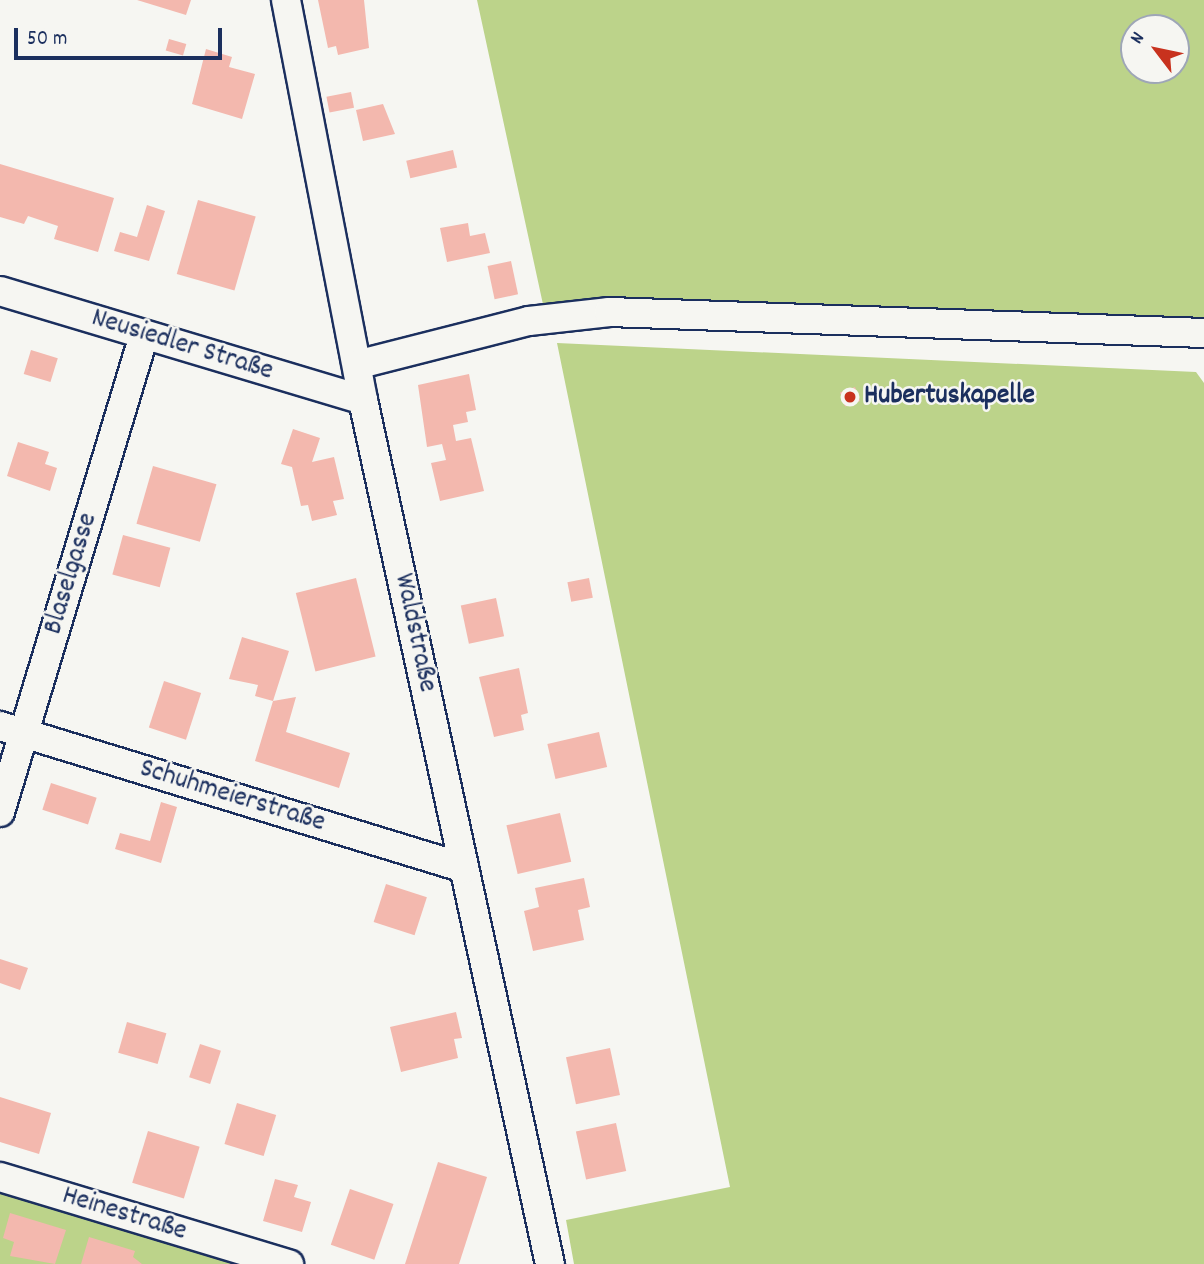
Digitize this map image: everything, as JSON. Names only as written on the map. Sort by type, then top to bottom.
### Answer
[{"type":"street","name":"Waldstraße","points":[[286,0],[360,364],[363,400],[550,1264]]},
{"type":"street","name":"Neusiedler Straße","points":[[0,291],[363,400]]},
{"type":"street","points":[[360,364],[529,321],[609,312],[1204,333]]},
{"type":"street","name":"Blaselgasse","points":[[0,812],[12,730],[144,335]]},
{"type":"street","name":"Schuhmeierstraße","points":[[12,730],[464,868]]},
{"type":"street","name":"Heinestraße","points":[[0,1177],[289,1264]]},
{"type":"green space","points":[[477,0],[1204,0],[1204,322],[544,309]]},
{"type":"green space","points":[[557,343],[1196,372],[1204,383],[1204,1264],[574,1264],[566,1220],[730,1187]]},
{"type":"green space","points":[[0,1192],[233,1264],[0,1264]]},
{"type":"building","points":[[137,0],[191,0],[186,15]]},
{"type":"building","points":[[318,0],[364,0],[369,48],[338,55],[336,46],[328,48]]},
{"type":"building","points":[[169,39],[186,44],[183,55],[166,51]]},
{"type":"building","points":[[206,49],[232,57],[229,67],[255,74],[242,119],[192,104]]},
{"type":"building","points":[[351,92],[354,108],[330,112],[326,97]]},
{"type":"building","points":[[383,104],[395,134],[363,141],[356,110]]},
{"type":"building","points":[[453,150],[457,168],[410,178],[406,161]]},
{"type":"building","points":[[0,164],[114,198],[98,252],[54,239],[58,226],[28,216],[24,224],[0,217]]},
{"type":"building","points":[[198,200],[256,217],[234,291],[177,274]]},
{"type":"building","points":[[147,205],[165,211],[149,261],[114,251],[120,232],[137,237]]},
{"type":"building","points":[[468,223],[470,236],[485,233],[490,253],[447,262],[440,228]]},
{"type":"building","points":[[511,261],[518,294],[495,299],[488,266]]},
{"type":"building","points":[[31,350],[58,358],[50,382],[24,374]]},
{"type":"building","points":[[469,374],[476,410],[466,412],[468,422],[453,425],[456,441],[471,438],[484,491],[440,501],[431,463],[446,460],[442,444],[427,447],[418,385]]},
{"type":"building","name":"Hubertuskapelle","points":[[855,387],[860,401],[845,407],[840,392]]},
{"type":"building","points":[[293,429],[320,438],[312,462],[334,457],[344,499],[333,501],[337,515],[312,521],[308,505],[301,506],[292,467],[281,464]]},
{"type":"building","points":[[18,442],[49,452],[45,464],[57,468],[50,491],[7,476]]},
{"type":"building","points":[[153,466],[216,484],[200,542],[136,524]]},
{"type":"building","points":[[123,535],[170,548],[160,587],[112,575]]},
{"type":"building","points":[[356,578],[376,657],[315,672],[296,593]]},
{"type":"building","points":[[589,578],[593,598],[571,602],[567,582]]},
{"type":"building","points":[[496,598],[504,636],[469,644],[461,605]]},
{"type":"building","points":[[242,637],[289,651],[273,701],[255,696],[258,685],[229,679]]},
{"type":"building","points":[[519,668],[528,713],[521,715],[524,730],[494,737],[479,677]]},
{"type":"building","points":[[164,681],[201,693],[186,740],[149,728]]},
{"type":"building","points":[[296,697],[286,732],[350,753],[339,788],[255,761],[273,701]]},
{"type":"building","points":[[599,732],[607,767],[555,779],[547,744]]},
{"type":"building","points":[[51,783],[97,798],[88,824],[42,810]]},
{"type":"building","points":[[161,802],[177,807],[161,863],[115,849],[120,833],[150,841]]},
{"type":"building","points":[[560,813],[571,862],[518,874],[506,825]]},
{"type":"building","points":[[584,878],[590,907],[578,910],[584,940],[533,951],[524,911],[539,907],[535,888]]},
{"type":"building","points":[[386,884],[427,897],[415,935],[374,922]]},
{"type":"building","points":[[0,959],[28,968],[20,990],[0,983]]},
{"type":"building","points":[[456,1012],[462,1038],[454,1039],[458,1058],[401,1072],[390,1027]]},
{"type":"building","points":[[127,1022],[166,1033],[158,1064],[118,1053]]},
{"type":"building","points":[[200,1044],[221,1051],[210,1084],[189,1077]]},
{"type":"building","points":[[610,1048],[620,1095],[576,1104],[566,1057]]},
{"type":"building","points":[[0,1097],[51,1113],[39,1154],[0,1142]]},
{"type":"building","points":[[237,1103],[276,1115],[264,1156],[224,1144]]},
{"type":"building","points":[[616,1123],[626,1171],[586,1179],[576,1132]]},
{"type":"building","points":[[148,1131],[200,1147],[184,1198],[132,1183]]},
{"type":"building","points":[[438,1162],[487,1177],[459,1264],[405,1264]]},
{"type":"building","points":[[275,1179],[298,1185],[294,1197],[311,1202],[302,1232],[263,1221]]},
{"type":"building","points":[[350,1189],[393,1204],[374,1260],[331,1245]]},
{"type":"building","points":[[10,1213],[66,1230],[55,1264],[10,1256],[14,1242],[3,1238]]},
{"type":"building","points":[[89,1237],[135,1251],[133,1257],[142,1264],[81,1264]]},
{"type":"place","name":"Hubertuskapelle","points":[[850,397]]}]
